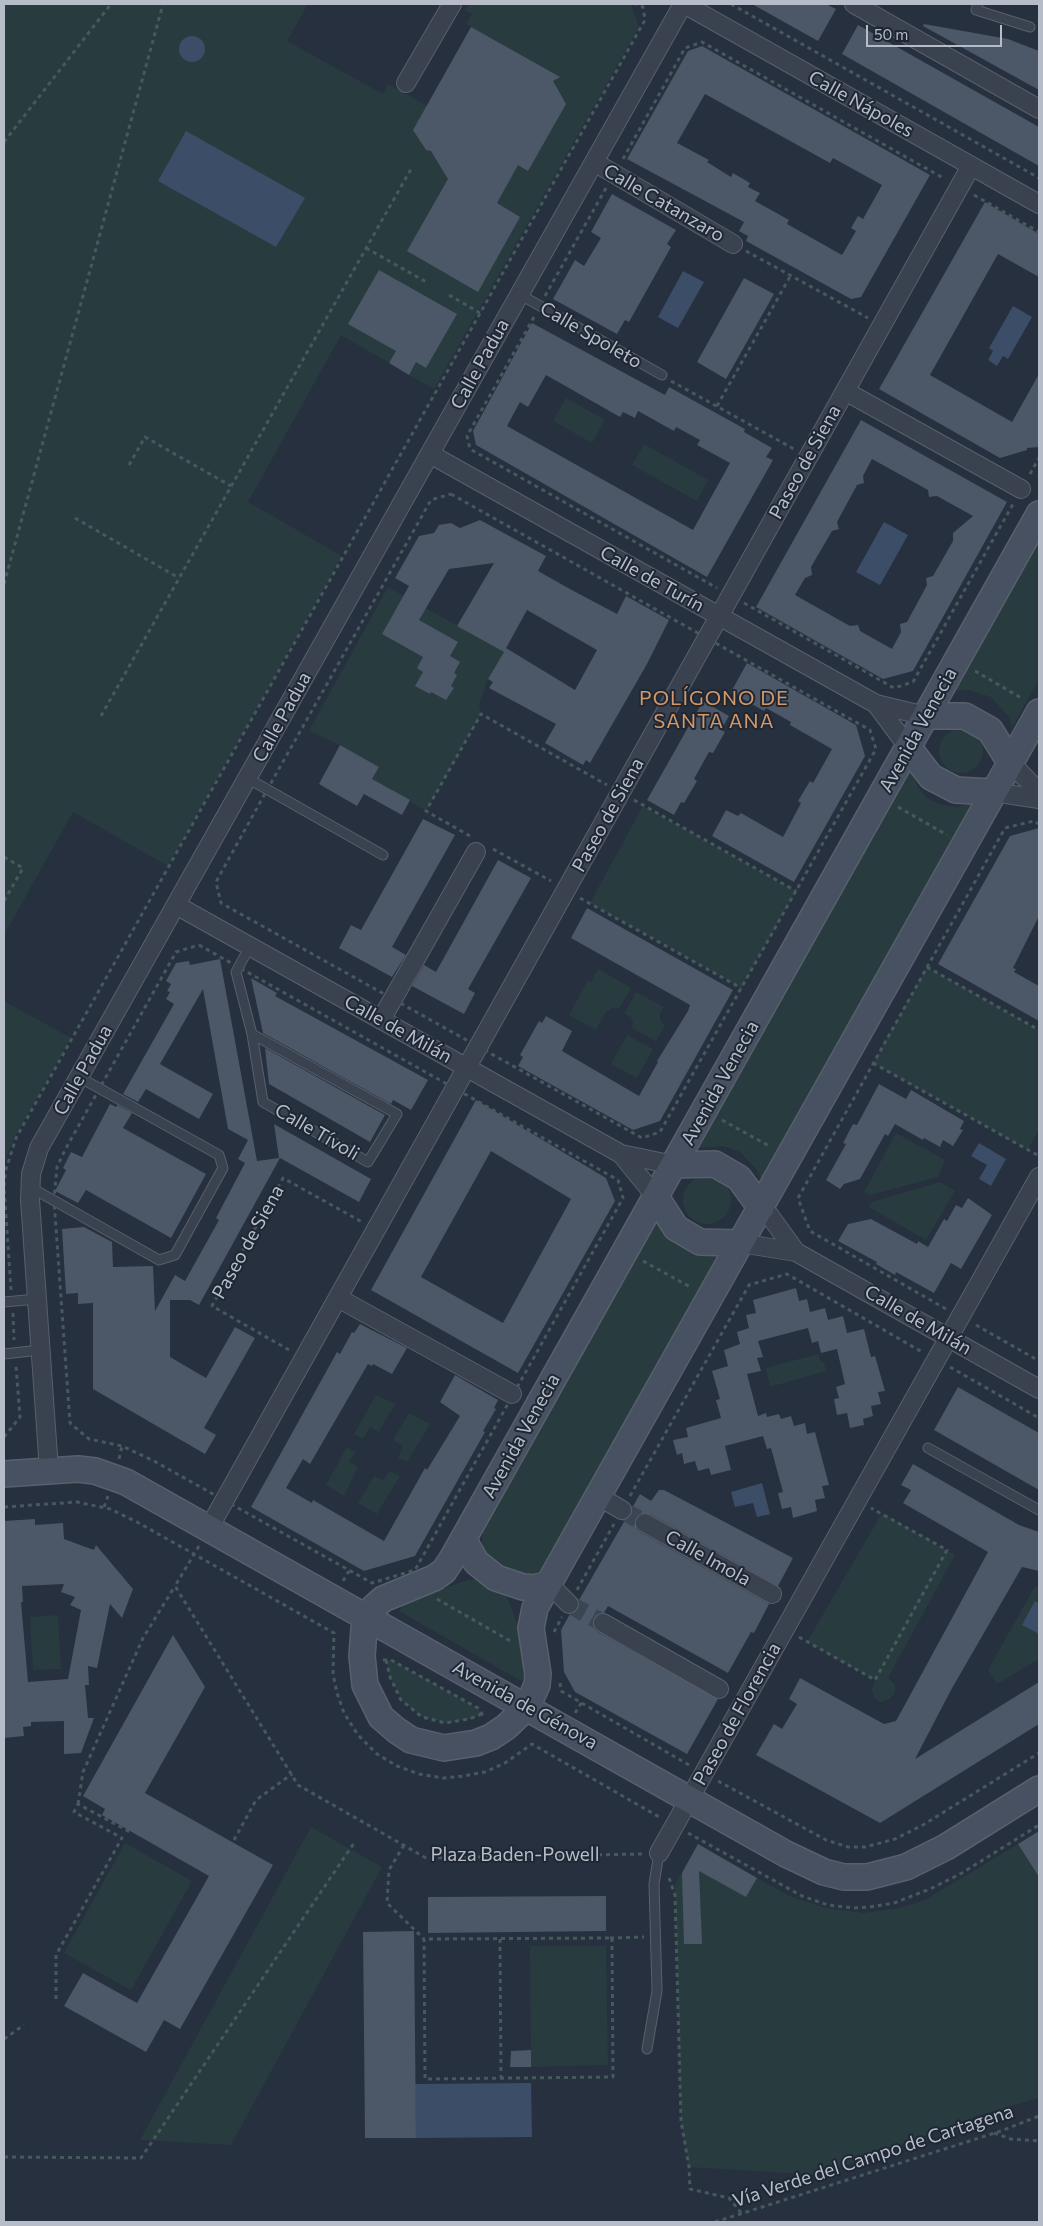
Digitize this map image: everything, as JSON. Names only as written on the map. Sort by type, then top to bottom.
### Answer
[{"type":"street","points":[[406,83],[452,4]]},
{"type":"street","points":[[854,4],[1039,109]]},
{"type":"street","name":"Calle Padua","points":[[49,1470],[30,1187],[39,1148],[594,162],[689,5]]},
{"type":"street","name":"Calle Nápoles","points":[[689,5],[1039,204]]},
{"type":"street","name":"Calle Catanzaro","points":[[594,162],[734,244]]},
{"type":"street","name":"Paseo de Siena","points":[[209,1528],[971,166]]},
{"type":"street","points":[[845,391],[1022,489]]},
{"type":"street","name":"Calle de Turín","points":[[430,454],[876,704],[926,716]]},
{"type":"street","name":"Avenida Venecia","points":[[368,1617],[374,1607],[383,1599],[422,1584],[444,1571],[1039,514]]},
{"type":"street","name":"Calle de Turín","points":[[876,704],[908,747]]},
{"type":"street","points":[[368,1617],[362,1642],[365,1685],[381,1716],[410,1740],[444,1748],[476,1743],[495,1734],[518,1717],[527,1706],[534,1694],[538,1680],[538,1665],[531,1628],[532,1614],[964,845],[1010,762],[1035,708]]},
{"type":"street","points":[[926,716],[965,716],[990,730],[1010,762],[1039,792]]},
{"type":"street","points":[[908,747],[931,777],[956,790],[993,792],[1039,799]]},
{"type":"street","points":[[381,1020],[481,846]]},
{"type":"street","name":"Calle de Milán","points":[[176,905],[621,1154],[674,1165]]},
{"type":"street","name":"Calle de Milán","points":[[621,1154],[656,1197]]},
{"type":"street","points":[[674,1165],[715,1164],[739,1178],[761,1208]]},
{"type":"street","name":"Paseo de Florencia","points":[[690,1799],[1039,1177]]},
{"type":"street","points":[[656,1197],[676,1228],[700,1242],[740,1243]]},
{"type":"street","name":"Calle de Milán","points":[[761,1208],[770,1216],[796,1252]]},
{"type":"street","name":"Calle de Milán","points":[[740,1243],[796,1252],[1039,1389]]},
{"type":"street","points":[[338,1298],[512,1394]]},
{"type":"street","name":"Avenida de Génova","points":[[4,1474],[78,1469],[112,1476],[140,1489],[805,1864],[834,1875],[855,1878],[886,1874],[917,1862],[946,1847],[1039,1789]]},
{"type":"street","points":[[598,1496],[622,1510]]},
{"type":"street","name":"Calle Imola","points":[[645,1523],[772,1594]]},
{"type":"street","points":[[465,1536],[466,1544],[476,1562],[496,1578],[523,1587],[533,1588],[549,1584]]},
{"type":"street","points":[[549,1584],[569,1604]]},
{"type":"street","points":[[603,1623],[719,1689]]},
{"type":"street","points":[[659,1853],[690,1799]]},
{"type":"lane","points":[[978,4],[976,10],[1030,27]]},
{"type":"lane","name":"Calle Spoleto","points":[[520,294],[662,375]]},
{"type":"lane","points":[[247,778],[382,855]]},
{"type":"lane","points":[[238,967],[250,946]]},
{"type":"lane","name":"Calle Tívoli","points":[[238,967],[236,972],[252,1034],[263,1102],[368,1162],[397,1114],[252,1034]]},
{"type":"lane","points":[[30,1187],[159,1260],[175,1255],[223,1168],[219,1155],[79,1077]]},
{"type":"lane","points":[[4,1302],[37,1299]]},
{"type":"lane","points":[[4,1354],[40,1350]]},
{"type":"lane","points":[[928,1448],[1039,1510]]},
{"type":"lane","points":[[647,2049],[657,1991],[654,1884],[659,1853]]},
{"type":"path","points":[[4,142],[111,4]]},
{"type":"path","points":[[4,584],[163,4]]},
{"type":"path","points":[[5,1202],[6,1169],[22,1126],[645,20],[643,7],[636,4]]},
{"type":"path","points":[[731,4],[1039,178]]},
{"type":"path","points":[[1039,232],[702,42],[685,48],[467,436],[470,449],[894,688],[913,682],[1039,458]]},
{"type":"path","points":[[101,716],[411,168]]},
{"type":"path","points":[[734,244],[882,325]]},
{"type":"path","points":[[366,248],[428,283]]},
{"type":"path","points":[[718,406],[791,275]]},
{"type":"path","points":[[449,295],[480,313]]},
{"type":"path","points":[[662,375],[808,457]]},
{"type":"path","points":[[129,465],[145,437],[231,486]]},
{"type":"path","points":[[451,494],[870,730],[876,749],[856,783],[660,1132],[642,1138],[221,903],[216,882],[431,500],[451,494]]},
{"type":"path","points":[[75,518],[179,578]]},
{"type":"path","points":[[933,648],[1035,708]]},
{"type":"path","points":[[741,988],[566,890],[481,846],[426,811],[481,714],[796,891]]},
{"type":"path","points":[[856,783],[988,858]]},
{"type":"path","points":[[1039,824],[1034,821],[1005,828],[798,1198],[810,1231],[1039,1360]]},
{"type":"path","points":[[4,857],[23,868],[4,901]]},
{"type":"path","points":[[623,1198],[618,1180],[199,945],[176,952],[61,1158],[55,1178],[54,1200],[70,1423],[89,1439],[122,1446],[140,1454],[372,1584],[415,1570],[427,1594],[516,1644],[549,1640],[749,1284],[787,1274],[1039,1418]]},
{"type":"path","points":[[927,967],[1039,1030]]},
{"type":"path","points":[[873,1063],[1039,1156]]},
{"type":"path","points":[[680,1096],[813,1170]]},
{"type":"path","name":"Paseo de Siena","points":[[304,1358],[212,1306],[283,1178],[376,1229]]},
{"type":"path","points":[[601,1238],[734,1311]]},
{"type":"path","points":[[4,1437],[20,1417]]},
{"type":"path","name":"Paseo de Florencia","points":[[785,1630],[875,1680],[947,1550],[858,1500]]},
{"type":"path","points":[[4,1507],[77,1502],[98,1506],[130,1519],[334,1633]]},
{"type":"path","points":[[56,1999],[56,1955],[122,1838],[74,1812],[78,1804],[83,1772],[143,1638],[209,1528]]},
{"type":"path","name":"Plaza Baden-Powell","points":[[175,1586],[298,1785],[426,1858],[659,1853]]},
{"type":"path","points":[[386,1660],[390,1678],[401,1700],[422,1717],[445,1723],[469,1719],[482,1714]]},
{"type":"path","points":[[332,1661],[391,1660],[478,1708],[511,1759]]},
{"type":"path","points":[[562,1691],[704,1773],[826,1840],[848,1847],[865,1847],[895,1839],[922,1825],[1039,1753]]},
{"type":"path","points":[[234,1840],[256,1800],[292,1774]]},
{"type":"path","points":[[78,1804],[130,1832]]},
{"type":"path","points":[[4,2157],[142,2158],[354,1843]]},
{"type":"path","points":[[404,1845],[389,1870],[387,1903],[424,1939],[656,1937]]},
{"type":"path","points":[[659,1853],[675,1895],[681,2121],[689,2167],[690,2189],[729,2198],[742,2214]]},
{"type":"path","points":[[500,1938],[501,2078]]},
{"type":"path","points":[[424,1939],[425,2079],[613,2077],[612,1938],[609,1938]]},
{"type":"path","points":[[4,2040],[24,2025]]},
{"type":"path","name":"Vía Verde del Campo de Cartagena","points":[[715,2222],[994,2133],[1039,2116]]},
{"type":"path","points":[[994,2133],[1011,2139],[1039,2141]]},
{"type":"green space","points":[[4,4],[308,4],[287,41],[383,94],[388,84],[427,106],[471,27],[466,24],[472,14],[465,10],[469,4],[631,4],[639,27],[434,389],[341,335],[248,502],[342,556],[168,866],[73,812],[4,935]]},
{"type":"green space","points":[[566,398],[605,420],[592,443],[553,421]]},
{"type":"green space","points":[[644,444],[708,480],[697,501],[632,465]]},
{"type":"green space","points":[[1039,537],[1039,679],[1012,728],[1009,717],[991,697],[969,690],[953,691]]},
{"type":"green space","points":[[388,587],[504,652],[488,679],[479,704],[481,714],[426,811],[372,779],[379,767],[340,745],[309,731]]},
{"type":"green space","points":[[957,729],[965,729],[977,735],[983,751],[977,767],[965,773],[957,773],[945,767],[939,755],[939,747],[945,735]]},
{"type":"green space","points":[[910,768],[918,787],[927,798],[942,805],[957,807],[972,803],[762,1180],[756,1169],[740,1152],[723,1146],[697,1148]]},
{"type":"green space","points":[[643,806],[796,891],[741,988],[590,903]]},
{"type":"green space","points":[[927,967],[1039,1030],[1039,1129],[1028,1150],[873,1063]]},
{"type":"green space","points":[[598,969],[631,988],[619,1009],[612,1008],[606,1012],[596,1030],[569,1015],[588,980],[591,982]]},
{"type":"green space","points":[[636,992],[664,1007],[660,1014],[660,1020],[665,1026],[656,1041],[632,1028],[633,1022],[631,1017],[624,1014]]},
{"type":"green space","points":[[4,1001],[71,1038],[14,1138],[4,1164]]},
{"type":"green space","points":[[627,1035],[653,1049],[637,1078],[611,1064]]},
{"type":"green space","points":[[896,1133],[945,1160],[938,1177],[870,1195],[864,1192]]},
{"type":"green space","points":[[707,1176],[716,1178],[724,1183],[729,1191],[731,1200],[729,1209],[724,1217],[716,1222],[707,1224],[698,1222],[690,1217],[685,1209],[683,1200],[685,1191],[690,1183],[698,1178]]},
{"type":"green space","points":[[940,1182],[955,1191],[926,1240],[869,1207],[872,1202]]},
{"type":"green space","points":[[659,1221],[719,1256],[544,1569],[523,1577],[511,1576],[485,1553],[482,1543],[486,1520],[652,1226]]},
{"type":"green space","points":[[818,1354],[821,1362],[824,1363],[826,1371],[770,1387],[766,1368]]},
{"type":"green space","points":[[376,1395],[395,1404],[379,1432],[370,1427],[363,1439],[354,1434]]},
{"type":"green space","points":[[409,1413],[430,1424],[407,1462],[398,1458],[403,1446],[393,1440]]},
{"type":"green space","points":[[347,1447],[355,1452],[349,1462],[358,1467],[344,1496],[326,1485]]},
{"type":"green space","points":[[390,1471],[400,1476],[377,1514],[358,1503],[374,1476],[383,1480]]},
{"type":"green space","points":[[882,1513],[955,1555],[888,1678],[895,1684],[895,1692],[890,1699],[881,1702],[875,1699],[872,1690],[875,1680],[807,1642]]},
{"type":"green space","points":[[483,1578],[495,1585],[508,1599],[519,1629],[526,1675],[521,1681],[399,1611],[405,1602],[468,1580]]},
{"type":"green space","points":[[1039,1586],[1039,1659],[997,1684],[988,1670],[1034,1588]]},
{"type":"green space","points":[[58,1615],[61,1669],[33,1670],[30,1617]]},
{"type":"green space","points":[[386,1660],[391,1660],[478,1708],[482,1714],[469,1719],[445,1723],[422,1717],[401,1700],[390,1677]]},
{"type":"green space","points":[[311,1827],[382,1867],[231,2145],[140,2140]]},
{"type":"green space","points":[[125,1843],[192,1881],[131,1990],[64,1953]]},
{"type":"green space","points":[[698,1844],[789,1896],[826,1908],[864,1913],[900,1908],[925,1900],[1018,1844],[1039,1877],[1039,2098],[977,2116],[820,2175],[689,2167],[681,2121],[675,1884]]},
{"type":"green space","points":[[530,1946],[606,1946],[608,2065],[531,2067]]},
{"type":"water","points":[[192,36],[201,40],[205,49],[201,58],[192,62],[183,58],[179,49],[183,40]]},
{"type":"water","points":[[186,131],[305,198],[276,247],[158,181]]},
{"type":"water","points":[[683,271],[704,282],[678,328],[658,317]]},
{"type":"water","points":[[1013,306],[1032,317],[1008,359],[1003,356],[997,366],[988,360],[993,351],[989,348]]},
{"type":"water","points":[[884,522],[908,535],[880,585],[856,572]]},
{"type":"water","points":[[979,1143],[1006,1159],[991,1186],[979,1179],[987,1165],[971,1156]]},
{"type":"water","points":[[762,1483],[770,1514],[757,1517],[753,1503],[735,1507],[731,1492]]},
{"type":"water","points":[[1035,1601],[1039,1604],[1039,1634],[1022,1625]]},
{"type":"water","points":[[531,2083],[532,2137],[416,2138],[415,2084]]},
{"type":"building","points":[[752,4],[826,4],[836,9],[818,41]]},
{"type":"building","points":[[924,24],[1008,39],[1039,51],[1039,90],[923,26]]},
{"type":"building","points":[[858,25],[1039,127],[1039,166],[842,54]]},
{"type":"building","points":[[471,27],[560,77],[553,81],[566,104],[528,171],[518,165],[497,203],[520,217],[478,292],[407,251],[448,179],[431,151],[426,150],[413,130]]},
{"type":"building","points":[[702,46],[930,175],[861,297],[851,299],[746,241],[748,236],[739,231],[744,222],[627,159],[688,51]],"holes":[[[705,94],[830,163],[833,158],[882,185],[863,219],[858,216],[851,228],[856,231],[842,255],[787,224],[789,220],[755,201],[760,193],[748,187],[750,183],[733,173],[731,177],[707,162],[709,160],[677,143]]]},
{"type":"building","points":[[612,194],[676,230],[667,244],[671,247],[629,322],[625,320],[617,334],[553,299],[575,260],[584,266],[601,238],[591,232]]},
{"type":"building","points":[[985,202],[1039,234],[1039,277],[998,254],[930,375],[1012,422],[1039,374],[1039,447],[1027,448],[1027,450],[1000,458],[879,389]]},
{"type":"building","points":[[379,270],[457,314],[426,368],[416,362],[409,375],[389,363],[396,351],[348,324]]},
{"type":"building","points":[[744,278],[774,294],[726,379],[697,362]]},
{"type":"building","points":[[532,323],[665,395],[669,387],[745,429],[744,432],[772,448],[766,457],[773,460],[707,577],[476,445],[473,431]],"holes":[[[546,375],[620,417],[623,412],[635,418],[638,411],[674,431],[676,427],[700,440],[697,445],[730,463],[693,530],[507,426],[520,402],[528,407]]]},
{"type":"building","points":[[861,420],[1007,502],[913,671],[883,679],[756,607]],"holes":[[[872,459],[928,490],[929,497],[937,496],[973,516],[953,533],[953,541],[933,576],[926,578],[927,585],[907,622],[900,624],[901,632],[892,649],[860,631],[858,625],[850,626],[795,595],[805,578],[812,575],[811,567],[832,531],[839,529],[837,522],[857,485],[864,483],[863,476]]]},
{"type":"building","points":[[480,520],[546,556],[538,571],[617,614],[626,596],[669,620],[647,664],[590,763],[586,760],[583,765],[545,743],[556,724],[489,688],[493,682],[488,679],[504,652],[457,626],[494,563],[449,569],[419,620],[458,642],[450,656],[460,662],[454,673],[457,675],[451,686],[454,688],[446,700],[415,686],[423,672],[417,668],[423,657],[382,634],[409,586],[395,578],[419,536],[434,533],[439,525],[451,523],[460,528]],"holes":[[[527,610],[597,650],[575,690],[506,648]]]},
{"type":"building","points":[[747,663],[856,725],[865,756],[794,882],[712,836],[726,810],[738,816],[741,813],[783,837],[801,803],[798,801],[810,781],[813,783],[832,749],[790,725],[791,722],[766,708],[764,711],[731,692]]},
{"type":"building","points":[[703,701],[729,716],[721,730],[725,732],[713,753],[709,752],[694,779],[697,781],[684,803],[681,802],[674,815],[647,800]]},
{"type":"building","points":[[340,745],[379,767],[372,779],[410,800],[402,815],[364,794],[357,806],[319,784]]},
{"type":"building","points":[[423,819],[455,835],[392,947],[406,955],[392,977],[339,948],[351,925],[361,930]]},
{"type":"building","points":[[1039,828],[1039,916],[1013,968],[1016,969],[1014,972],[1039,986],[1039,1021],[938,964],[1010,836]]},
{"type":"building","points":[[498,860],[531,878],[468,989],[475,993],[464,1014],[412,986],[424,965],[436,972]]},
{"type":"building","points":[[587,908],[733,990],[660,1121],[633,1130],[518,1066],[523,1057],[520,1055],[539,1021],[542,1023],[546,1016],[572,1031],[562,1051],[639,1096],[657,1061],[688,1011],[690,1005],[571,938]]},
{"type":"building","points":[[220,959],[257,1161],[279,1158],[274,1124],[371,1179],[359,1202],[280,1158],[199,1305],[190,1300],[170,1300],[170,1357],[206,1378],[235,1327],[255,1338],[204,1428],[216,1435],[205,1454],[93,1389],[93,1303],[78,1304],[78,1293],[66,1294],[62,1229],[84,1227],[112,1242],[113,1267],[153,1266],[155,1311],[175,1275],[185,1281],[219,1220],[216,1218],[245,1163],[238,1159],[248,1140],[228,1129],[203,989],[160,1064],[213,1094],[199,1119],[146,1089],[138,1102],[123,1094],[174,1004],[166,999],[170,992],[167,991],[171,984],[166,981],[176,963],[189,961],[190,965]]},
{"type":"building","points":[[251,978],[277,993],[275,996],[428,1080],[411,1110],[393,1100],[391,1104],[263,1033]]},
{"type":"building","points":[[265,1048],[385,1115],[370,1142],[269,1084]]},
{"type":"building","points":[[879,1084],[906,1099],[911,1090],[964,1121],[960,1129],[963,1130],[953,1146],[943,1140],[940,1147],[924,1138],[923,1140],[895,1124],[888,1136],[885,1134],[860,1179],[844,1184],[840,1189],[826,1180],[846,1144],[843,1143],[853,1124],[857,1125]]},
{"type":"building","points":[[476,1100],[606,1178],[615,1201],[518,1373],[371,1290]],"holes":[[[491,1151],[571,1199],[503,1323],[421,1277]]]},
{"type":"building","points":[[110,1104],[116,1107],[117,1105],[132,1113],[123,1128],[206,1174],[171,1238],[86,1190],[78,1203],[55,1191],[66,1170],[63,1168],[71,1152],[82,1157]]},
{"type":"building","points":[[968,1198],[992,1215],[961,1269],[951,1263],[934,1293],[896,1272],[895,1275],[876,1264],[877,1262],[838,1241],[848,1224],[871,1219],[917,1244],[918,1241],[928,1247],[944,1219],[947,1221],[956,1205],[962,1208]]},
{"type":"building","points":[[796,1288],[799,1301],[807,1299],[810,1312],[825,1308],[828,1320],[843,1316],[847,1333],[864,1329],[871,1357],[875,1356],[885,1391],[878,1392],[881,1404],[871,1406],[873,1416],[863,1419],[864,1425],[850,1428],[847,1413],[837,1415],[834,1399],[839,1398],[836,1387],[845,1384],[837,1349],[821,1353],[818,1341],[812,1343],[808,1328],[758,1341],[763,1357],[757,1358],[761,1371],[747,1374],[758,1416],[766,1413],[767,1417],[779,1414],[781,1419],[791,1416],[794,1426],[805,1423],[807,1434],[815,1432],[829,1485],[822,1486],[825,1498],[815,1500],[817,1511],[793,1518],[791,1507],[782,1509],[778,1493],[783,1492],[771,1448],[767,1449],[763,1436],[725,1446],[731,1470],[711,1475],[709,1468],[698,1471],[695,1461],[684,1464],[682,1453],[677,1455],[673,1440],[688,1437],[686,1428],[721,1418],[716,1400],[720,1399],[712,1371],[728,1366],[724,1350],[740,1344],[737,1332],[749,1328],[746,1315],[756,1313],[753,1300]]},
{"type":"building","points":[[360,1324],[407,1348],[392,1374],[373,1364],[372,1366],[368,1364],[310,1464],[303,1459],[286,1488],[312,1503],[313,1500],[384,1541],[425,1468],[427,1470],[460,1416],[440,1402],[455,1375],[498,1400],[494,1408],[496,1409],[483,1431],[485,1432],[415,1556],[364,1571],[251,1507],[337,1352],[340,1354],[352,1332],[354,1333]]},
{"type":"building","points":[[958,1387],[1039,1433],[1039,1490],[934,1430]]},
{"type":"building","points":[[913,1464],[1019,1525],[1039,1532],[1039,1571],[1022,1567],[951,1690],[915,1759],[1039,1682],[1039,1724],[880,1823],[756,1755],[774,1724],[782,1729],[797,1704],[789,1699],[800,1678],[884,1724],[896,1721],[988,1552],[903,1503],[911,1490],[901,1485]]},
{"type":"building","points":[[659,1490],[664,1490],[793,1558],[778,1586],[650,1514],[640,1514],[636,1518],[636,1528],[640,1532],[769,1604],[754,1633],[751,1632],[728,1673],[608,1606],[604,1613],[598,1614],[594,1618],[594,1628],[598,1632],[718,1699],[687,1754],[575,1692],[564,1672],[561,1630],[570,1614],[577,1611],[579,1600],[625,1520],[631,1515],[632,1508],[640,1494],[651,1501]]},
{"type":"building","points":[[35,1519],[35,1525],[63,1523],[64,1539],[94,1550],[96,1545],[133,1589],[122,1618],[110,1604],[97,1668],[88,1666],[89,1685],[85,1685],[88,1718],[94,1718],[81,1753],[64,1754],[64,1721],[31,1722],[31,1726],[23,1727],[24,1736],[4,1738],[4,1521]],"holes":[[[64,1584],[61,1592],[75,1597],[70,1605],[81,1610],[68,1679],[28,1682],[21,1602],[23,1602],[22,1586]]]},
{"type":"building","points":[[173,1635],[205,1687],[145,1793],[273,1865],[180,2029],[164,2020],[146,2052],[64,2006],[83,1973],[137,2003],[209,1876],[102,1815],[105,1809],[83,1796]]},
{"type":"building","points":[[1039,1831],[1039,1877],[1018,1844]]},
{"type":"building","points":[[698,1844],[757,1878],[746,1897],[699,1871],[702,1944],[684,1944],[682,1873]]},
{"type":"building","points":[[606,1896],[606,1931],[428,1933],[428,1897]]},
{"type":"building","points":[[414,1931],[416,2138],[365,2138],[363,1932]]},
{"type":"building","points":[[531,2050],[531,2067],[510,2067],[511,2051]]},
{"type":"tunnel","points":[[622,1510],[645,1523]]},
{"type":"tunnel","points":[[569,1604],[603,1623]]},
{"type":"district","name":"POLÍGONO DE SANTA ANA","points":[[714,710]]}]
